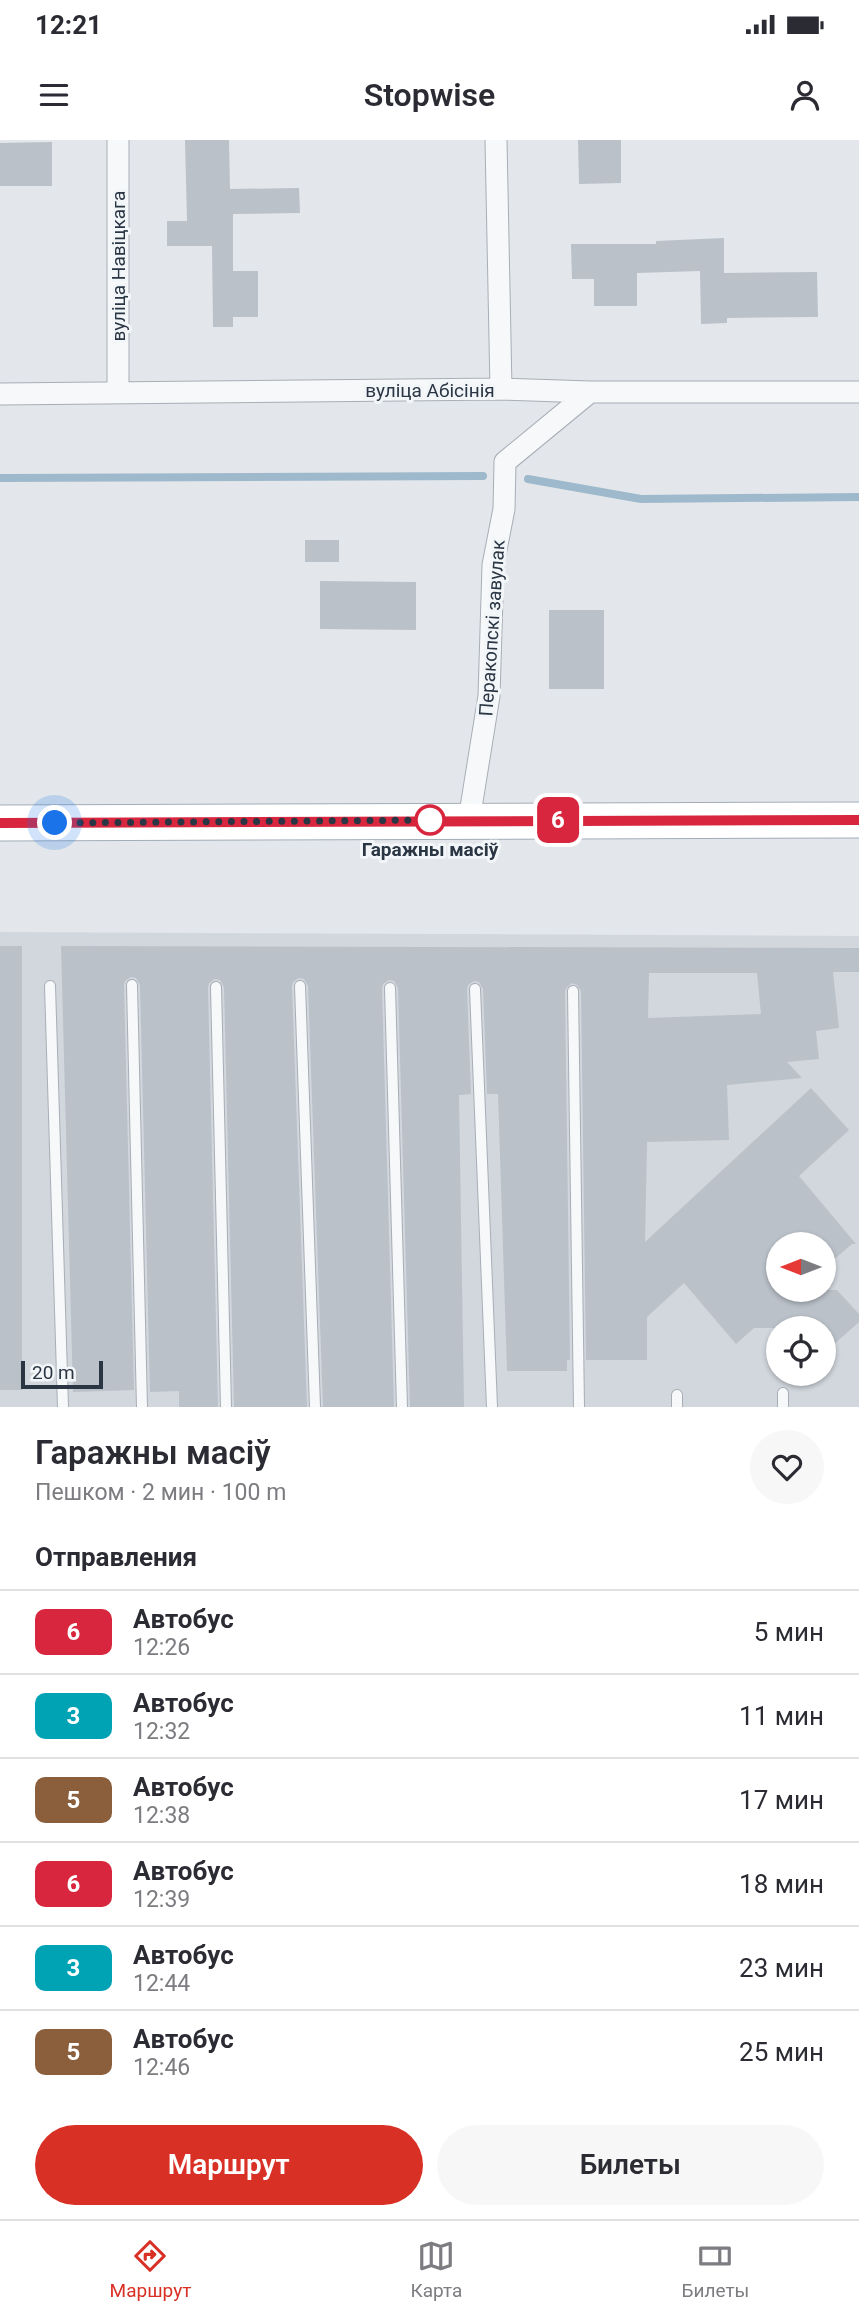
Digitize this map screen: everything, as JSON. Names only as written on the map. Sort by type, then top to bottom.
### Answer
[{"type":"main road","points":[[0,823],[859,820]]},
{"type":"street","name":"вуліца Навіцкага","points":[[118,140],[118,392]]},
{"type":"street","points":[[496,140],[501,389]]},
{"type":"street","name":"вуліца Абісінія","points":[[0,394],[501,389],[590,392],[859,392]]},
{"type":"street","name":"Перакопскі завулак","points":[[469,820],[489,696],[493,565],[504,509],[505,462],[590,392]]},
{"type":"lane","points":[[132,985],[142,1407]]},
{"type":"lane","points":[[50,986],[62,1407]]},
{"type":"lane","points":[[300,986],[315,1407]]},
{"type":"lane","points":[[216,987],[226,1407]]},
{"type":"lane","points":[[390,988],[402,1407]]},
{"type":"lane","points":[[475,989],[492,1407]]},
{"type":"lane","points":[[573,991],[579,1407]]},
{"type":"lane","points":[[783,1393],[783,1407]]},
{"type":"lane","points":[[677,1395],[677,1407]]},
{"type":"shaded area","points":[[0,932],[859,936],[859,1407],[0,1407]]},
{"type":"building","points":[[185,140],[229,140],[230,189],[299,188],[300,213],[233,214],[233,271],[258,271],[258,317],[233,317],[233,327],[213,327],[212,246],[167,246],[167,221],[187,221]]},
{"type":"building","points":[[578,140],[621,140],[621,183],[579,184]]},
{"type":"building","points":[[52,142],[52,186],[0,186],[0,143]]},
{"type":"building","points":[[724,238],[724,273],[817,272],[818,317],[727,318],[727,323],[701,324],[700,271],[637,273],[637,306],[594,306],[594,279],[572,279],[571,244],[656,244],[656,241]]},
{"type":"building","points":[[305,540],[339,540],[339,562],[305,562]]},
{"type":"building","points":[[320,581],[416,582],[416,630],[320,629]]},
{"type":"building","points":[[549,610],[604,610],[604,689],[549,689]]},
{"type":"building","points":[[0,946],[22,946],[22,1390],[0,1390]]},
{"type":"building","points":[[61,946],[859,948],[859,972],[833,972],[839,1028],[816,1031],[819,1059],[787,1062],[802,1078],[727,1085],[729,1140],[647,1142],[645,1242],[811,1088],[849,1130],[799,1176],[856,1244],[852,1244],[836,1258],[836,1232],[766,1232],[766,1302],[836,1302],[837,1290],[859,1314],[859,1322],[836,1342],[836,1316],[766,1316],[766,1328],[754,1328],[736,1344],[684,1283],[647,1317],[647,1360],[586,1360],[581,991],[572,983],[567,987],[570,1360],[567,1360],[567,1371],[507,1371],[498,1094],[487,1094],[483,989],[479,982],[474,981],[468,985],[471,1094],[459,1095],[464,1407],[410,1407],[398,988],[394,981],[389,980],[382,988],[394,1407],[323,1407],[308,986],[304,979],[299,978],[292,986],[307,1407],[234,1407],[224,987],[220,980],[215,979],[208,987],[218,1407],[179,1407],[179,1391],[150,1392],[140,985],[136,978],[131,977],[124,985],[134,1390],[73,1392]],"holes":[[[649,973],[757,973],[761,1014],[648,1018]]]},
{"type":"waterway","points":[[0,478],[483,476]]},
{"type":"waterway","points":[[528,479],[641,499],[859,497]]},
{"type":"bus line","name":"6","points":[[0,823],[859,820]]},
{"type":"place","name":"Гаражны масіў","points":[[430,820]]},
{"type":"route","points":[[55,823],[439,820],[430,820]]}]
